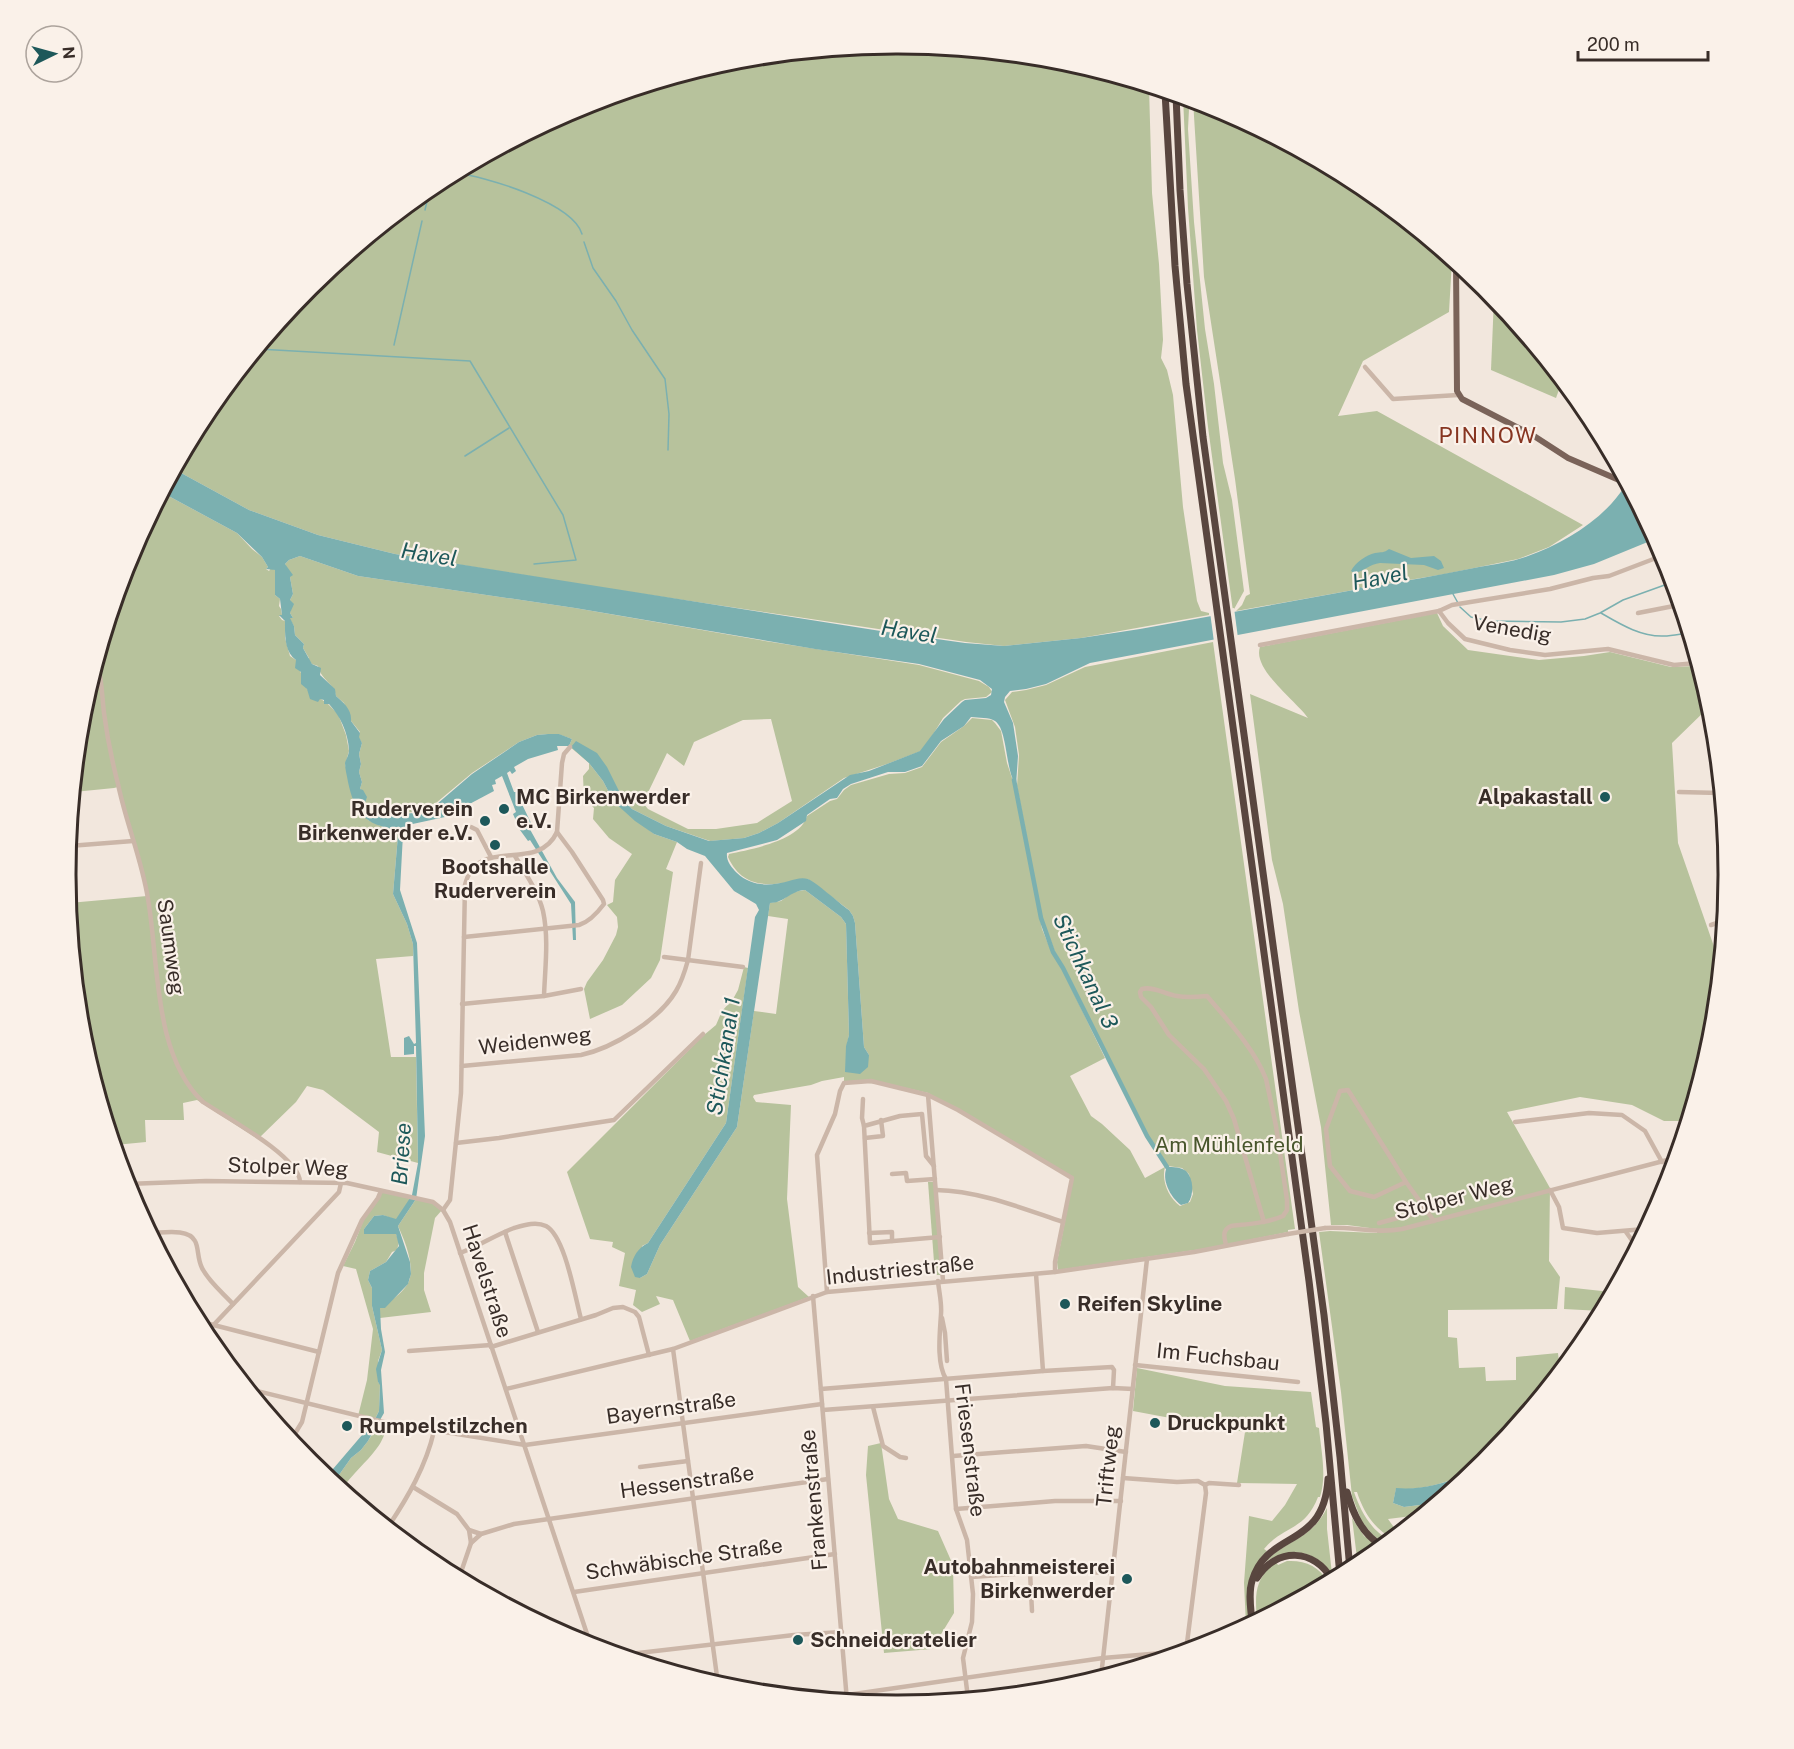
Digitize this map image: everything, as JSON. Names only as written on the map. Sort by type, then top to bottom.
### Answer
[{"type":"highway","points":[[1165,100],[1170,196],[1190,419],[1297,1196],[1329,1453],[1339,1565]]},
{"type":"highway","points":[[1176,104],[1183,237],[1203,437],[1324,1315],[1349,1559]]},
{"type":"highway","points":[[1253,1614],[1251,1587],[1260,1564],[1276,1548],[1309,1528],[1323,1508],[1328,1487],[1329,1453]]},
{"type":"highway","points":[[1340,1457],[1355,1515],[1369,1536],[1375,1541]]},
{"type":"highway","points":[[1253,1613],[1254,1586],[1262,1571],[1275,1560],[1290,1556],[1306,1557],[1320,1564],[1328,1572]]},
{"type":"main road","points":[[1456,275],[1458,395],[1527,432],[1568,458],[1616,479]]},
{"type":"street","points":[[1365,367],[1393,399],[1458,395]]},
{"type":"street","name":"Venedig","points":[[1260,645],[1439,611],[1463,603],[1550,589],[1609,576],[1654,559]]},
{"type":"street","points":[[1638,613],[1672,606]]},
{"type":"street","name":"Venedig","points":[[1439,611],[1465,639],[1510,650],[1554,655],[1608,649],[1674,665],[1690,664]]},
{"type":"street","name":"Saumweg","points":[[101,677],[118,784],[149,901],[155,969],[168,1042],[180,1069],[196,1095],[282,1155],[299,1174],[300,1182]]},
{"type":"street","points":[[471,827],[477,830],[491,857],[536,852],[552,841],[557,832],[562,758],[570,747]]},
{"type":"street","points":[[1679,792],[1713,793]]},
{"type":"street","points":[[464,937],[577,926],[586,922],[604,904],[557,832]]},
{"type":"street","points":[[77,845],[134,841]]},
{"type":"street","points":[[515,856],[539,899],[542,910],[545,929],[544,996]]},
{"type":"street","name":"Havelstraße","points":[[491,857],[477,863],[467,876],[465,885],[462,1066],[450,1200],[443,1210],[450,1222],[587,1635]]},
{"type":"street","name":"Weidenweg","points":[[462,1066],[572,1057],[603,1049],[645,1023],[664,1005],[684,975],[688,960],[700,863]]},
{"type":"street","points":[[1711,925],[1716,923]]},
{"type":"street","points":[[664,957],[743,967]]},
{"type":"street","points":[[1226,1245],[1224,1233],[1228,1227],[1264,1221],[1283,1216],[1288,1204],[1276,1126],[1263,1070],[1248,1047],[1207,996],[1192,998],[1148,988],[1142,989],[1141,997],[1151,1007],[1164,1029],[1204,1069],[1229,1106],[1264,1221]]},
{"type":"street","points":[[462,1004],[544,996],[581,989]]},
{"type":"street","points":[[456,1143],[614,1120],[703,1034]]},
{"type":"street","points":[[827,1292],[817,1155],[835,1114],[844,1083],[871,1081],[928,1095],[958,1110],[1072,1178],[1055,1272]]},
{"type":"street","points":[[1406,1182],[1374,1197],[1350,1191],[1330,1166],[1326,1129],[1340,1091],[1348,1090],[1406,1182],[1434,1221]]},
{"type":"street","name":"Friesenstraße","points":[[928,1095],[940,1237],[939,1334],[942,1373],[946,1379],[956,1509],[967,1540],[974,1599],[972,1622],[963,1658],[967,1691]]},
{"type":"street","points":[[863,1099],[862,1118],[870,1243],[940,1237]]},
{"type":"street","points":[[1515,1122],[1589,1113],[1622,1115],[1645,1131],[1662,1162]]},
{"type":"street","points":[[864,1126],[900,1116],[922,1114],[926,1156],[934,1166]]},
{"type":"street","points":[[865,1138],[883,1136],[881,1120]]},
{"type":"street","name":"Stolper Weg","points":[[1237,1243],[1325,1228],[1348,1227],[1389,1231],[1665,1161]]},
{"type":"street","points":[[892,1174],[906,1173],[907,1181],[935,1179]]},
{"type":"street","name":"Stolper Weg","points":[[137,1184],[206,1181],[341,1183],[433,1202],[443,1210]]},
{"type":"street","points":[[319,1352],[214,1325],[339,1192],[341,1183]]},
{"type":"street","points":[[936,1190],[997,1199],[1063,1222]]},
{"type":"street","points":[[1550,1190],[1559,1207],[1563,1228],[1597,1233],[1636,1230]]},
{"type":"street","points":[[296,1432],[302,1422],[307,1404],[338,1273],[363,1218],[381,1191]]},
{"type":"street","points":[[1379,1223],[1427,1210]]},
{"type":"street","points":[[460,1253],[518,1227],[537,1224],[548,1227],[563,1249],[581,1319]]},
{"type":"street","points":[[159,1233],[179,1232],[194,1239],[198,1261],[204,1273],[233,1304]]},
{"type":"street","points":[[505,1232],[538,1332]]},
{"type":"street","points":[[869,1233],[892,1232],[892,1241]]},
{"type":"street","points":[[1626,1232],[1632,1240]]},
{"type":"street","name":"Industriestraße","points":[[506,1389],[673,1348],[827,1292],[1055,1272],[1194,1252],[1237,1243]]},
{"type":"street","name":"Triftweg","points":[[1102,1669],[1147,1259]]},
{"type":"street","points":[[1036,1274],[1043,1371]]},
{"type":"street","name":"Frankenstraße","points":[[813,1296],[847,1693]]},
{"type":"street","points":[[409,1351],[491,1346],[618,1307],[631,1309],[639,1317],[649,1355]]},
{"type":"street","name":"Friesenstraße","points":[[941,1312],[947,1361]]},
{"type":"street","points":[[673,1348],[717,1674]]},
{"type":"street","name":"Im Fuchsbau","points":[[1135,1365],[1298,1382]]},
{"type":"street","points":[[821,1389],[1112,1367],[1114,1370],[1113,1388]]},
{"type":"street","name":"Bayernstraße","points":[[261,1392],[388,1423],[525,1445],[679,1423],[822,1407],[873,1407],[1113,1388],[1133,1389]]},
{"type":"street","points":[[873,1407],[883,1446],[900,1457],[906,1458]]},
{"type":"street","points":[[392,1520],[413,1487],[425,1461],[434,1431]]},
{"type":"street","points":[[953,1456],[1086,1446],[1126,1452]]},
{"type":"street","points":[[639,1467],[688,1461]]},
{"type":"street","points":[[1123,1478],[1194,1481],[1205,1485]]},
{"type":"street","name":"Hessenstraße","points":[[481,1534],[514,1524],[550,1518],[828,1479]]},
{"type":"street","points":[[1205,1485],[1209,1483],[1239,1485]]},
{"type":"street","points":[[1187,1642],[1206,1493],[1205,1485]]},
{"type":"street","points":[[413,1487],[457,1514],[469,1530],[471,1543],[462,1570]]},
{"type":"street","points":[[956,1509],[1055,1501],[1120,1500]]},
{"type":"street","points":[[469,1530],[481,1534],[471,1543]]},
{"type":"street","name":"Schwäbische Straße","points":[[574,1592],[835,1554]]},
{"type":"street","points":[[972,1577],[1030,1572],[1112,1573]]},
{"type":"street","points":[[1030,1572],[1032,1611]]},
{"type":"street","points":[[639,1653],[794,1635],[842,1632]]},
{"type":"street","points":[[872,1694],[1103,1658],[1152,1654]]},
{"type":"green space","points":[[897,54],[1004,61],[1057,70],[1149,94],[1152,193],[1163,340],[1161,358],[1167,370],[1173,395],[1183,507],[1197,601],[1201,611],[1209,615],[1081,638],[1004,646],[966,642],[596,587],[395,554],[318,535],[249,510],[181,473],[186,464],[246,375],[317,294],[356,258],[441,192],[487,164],[583,116],[685,82],[737,70],[790,61],[843,56]]},
{"type":"green space","points":[[1183,106],[1189,109],[1188,129],[1194,222],[1205,329],[1223,463],[1232,500],[1244,591],[1233,611],[1197,330]]},
{"type":"green space","points":[[1194,110],[1260,139],[1353,192],[1451,270],[1449,312],[1363,361],[1338,416],[1377,411],[1583,525],[1549,547],[1518,559],[1236,611],[1246,596],[1250,594],[1204,277]]},
{"type":"green space","points":[[1493,312],[1548,375],[1559,390],[1556,398],[1491,370]]},
{"type":"green space","points":[[169,496],[237,533],[262,557],[268,567],[266,569],[275,570],[277,586],[275,595],[280,599],[279,606],[282,615],[279,616],[285,621],[285,638],[290,656],[296,660],[307,689],[338,714],[349,751],[345,765],[368,820],[383,827],[397,829],[393,894],[407,924],[413,944],[413,956],[376,959],[391,1057],[416,1057],[418,1163],[377,1152],[379,1132],[323,1090],[307,1086],[296,1102],[258,1139],[197,1100],[183,1103],[184,1120],[145,1120],[146,1142],[122,1144],[104,1087],[92,1035],[84,982],[77,902],[147,896],[118,787],[81,791],[92,714],[104,662],[120,611],[139,561]]},
{"type":"green space","points":[[300,556],[358,576],[575,608],[919,665],[979,681],[989,687],[992,692],[986,697],[961,701],[943,718],[921,751],[844,778],[778,823],[744,838],[710,841],[666,826],[632,809],[615,785],[569,746],[572,739],[558,734],[537,735],[519,742],[472,773],[436,803],[414,812],[388,814],[375,812],[365,803],[366,797],[360,789],[362,782],[359,772],[361,764],[359,754],[362,743],[358,737],[360,732],[351,721],[344,703],[336,696],[318,666],[312,664],[308,659],[303,648],[304,644],[295,635],[294,626],[289,618],[293,618],[290,613],[290,600],[293,594],[285,564]],"holes":[[[771,719],[792,801],[757,823],[716,829],[688,829],[648,809],[643,803],[667,753],[684,766],[694,742],[743,720]]]},
{"type":"green space","points":[[1437,613],[1443,626],[1468,650],[1539,660],[1610,652],[1671,667],[1691,666],[1702,714],[1672,743],[1678,843],[1714,946],[1702,1035],[1679,1121],[1664,1121],[1632,1105],[1580,1097],[1507,1112],[1550,1188],[1549,1261],[1560,1277],[1557,1309],[1448,1310],[1448,1337],[1457,1338],[1459,1368],[1485,1367],[1486,1381],[1516,1380],[1516,1357],[1558,1353],[1559,1359],[1514,1415],[1450,1480],[1412,1489],[1396,1489],[1393,1503],[1404,1507],[1421,1505],[1406,1517],[1388,1519],[1394,1527],[1385,1533],[1366,1513],[1357,1492],[1354,1492],[1367,1520],[1382,1535],[1378,1539],[1362,1522],[1352,1496],[1341,1392],[1319,1232],[1377,1233],[1377,1229],[1331,1225],[1321,1127],[1299,1011],[1283,904],[1272,860],[1250,694],[1308,718],[1276,684],[1262,665],[1259,656],[1260,647]]},
{"type":"green space","name":"Am Mühlenfeld","points":[[1213,642],[1295,1229],[1209,1248],[1058,1270],[1057,1262],[1071,1190],[1071,1176],[928,1093],[889,1084],[844,1082],[844,1077],[753,1097],[756,1102],[791,1105],[787,1199],[798,1287],[809,1297],[690,1341],[673,1300],[656,1296],[660,1304],[642,1312],[633,1305],[636,1290],[619,1286],[625,1253],[612,1247],[613,1242],[590,1239],[567,1172],[716,1025],[722,1011],[738,990],[744,967],[748,968],[726,1123],[648,1243],[642,1246],[640,1278],[647,1274],[660,1245],[737,1127],[754,1011],[776,1014],[788,919],[768,916],[770,903],[781,901],[793,892],[805,890],[841,917],[846,924],[849,1035],[846,1049],[869,1055],[864,1047],[855,923],[849,910],[808,879],[774,884],[753,882],[743,877],[735,869],[728,857],[729,854],[785,838],[803,825],[807,816],[837,799],[851,785],[922,767],[941,742],[972,718],[992,720],[1001,731],[1007,763],[1015,787],[1042,929],[1105,1058],[1070,1076],[1091,1116],[1130,1150],[1145,1178],[1165,1167],[1165,1183],[1172,1198],[1180,1206],[1190,1202],[1193,1194],[1189,1174],[1182,1168],[1168,1166],[1148,1136],[1055,952],[1042,917],[1017,786],[1019,755],[1015,727],[1005,700],[1012,692],[1046,685],[1085,667]]},
{"type":"green space","points":[[589,763],[603,781],[614,802],[654,834],[677,842],[666,869],[673,872],[660,960],[651,978],[622,1005],[590,1019],[584,989],[616,935],[617,917],[607,905],[613,902],[615,880],[632,854],[609,838],[593,819],[594,808],[584,798],[583,776],[589,769]]},
{"type":"green space","points":[[928,1182],[934,1182],[941,1275],[935,1275]]},
{"type":"green space","points":[[381,1192],[411,1198],[396,1220],[383,1215],[374,1216],[364,1229],[365,1234],[396,1234],[399,1242],[397,1250],[392,1252],[386,1262],[370,1271],[368,1280],[372,1288],[372,1306],[382,1350],[378,1361],[379,1411],[375,1419],[358,1416],[367,1380],[373,1329],[356,1269],[343,1266],[365,1216]]},
{"type":"green space","points":[[416,1199],[432,1203],[442,1210],[435,1218],[424,1273],[424,1290],[431,1312],[380,1318],[380,1307],[382,1308],[399,1294],[410,1279],[409,1255],[398,1226]]},
{"type":"green space","points":[[1565,1287],[1604,1291],[1592,1310],[1564,1309]]},
{"type":"green space","points":[[1137,1368],[1225,1386],[1311,1392],[1316,1427],[1319,1428],[1323,1463],[1320,1497],[1307,1516],[1264,1549],[1267,1551],[1254,1568],[1251,1614],[1246,1617],[1244,1583],[1249,1516],[1272,1521],[1285,1505],[1297,1484],[1237,1483],[1245,1432],[1133,1411]]},
{"type":"green space","points":[[380,1422],[390,1422],[381,1442],[347,1482],[339,1475],[351,1458],[368,1441]]},
{"type":"green space","points":[[881,1443],[889,1499],[898,1519],[938,1531],[953,1565],[954,1613],[932,1649],[884,1653],[866,1475],[868,1446]]},
{"type":"green space","points":[[1327,1508],[1332,1570],[1330,1571],[1318,1559],[1302,1553],[1284,1554],[1265,1562],[1273,1554],[1306,1534]]},
{"type":"green space","points":[[1352,1518],[1364,1536],[1373,1542],[1357,1554]]},
{"type":"green space","points":[[1287,1561],[1300,1562],[1311,1565],[1323,1575],[1257,1612],[1256,1595],[1260,1581],[1269,1568],[1276,1562],[1278,1565]]},
{"type":"water","points":[[181,473],[249,510],[318,535],[395,554],[887,632],[1004,646],[1140,629],[1516,560],[1542,551],[1583,528],[1607,508],[1622,490],[1647,542],[1594,564],[1554,575],[1090,663],[1046,684],[1010,691],[1005,697],[1004,702],[1013,723],[1018,756],[1016,785],[1012,778],[999,726],[990,719],[971,717],[964,726],[941,741],[922,766],[905,772],[888,772],[851,784],[843,789],[837,798],[830,799],[807,815],[806,821],[777,840],[727,853],[731,866],[749,881],[768,884],[808,879],[849,910],[853,916],[864,1047],[869,1055],[868,1067],[860,1074],[845,1072],[846,1046],[849,1035],[846,924],[841,917],[805,890],[770,903],[737,1127],[660,1245],[647,1274],[640,1278],[635,1277],[631,1267],[635,1256],[641,1247],[648,1243],[726,1123],[755,917],[759,910],[756,904],[734,891],[705,856],[654,834],[635,821],[614,802],[603,781],[589,763],[571,747],[576,741],[597,753],[607,767],[623,799],[632,809],[666,826],[709,841],[744,838],[778,823],[850,775],[869,771],[920,751],[944,719],[962,702],[986,698],[991,695],[992,689],[980,680],[919,664],[815,649],[575,608],[358,576],[300,556],[289,560],[285,564],[293,575],[290,577],[293,594],[290,600],[294,604],[290,613],[293,618],[290,618],[295,635],[304,644],[303,648],[312,664],[321,668],[320,675],[335,689],[336,696],[347,707],[351,721],[360,733],[362,743],[359,754],[361,764],[359,772],[362,782],[360,789],[367,797],[365,803],[375,812],[388,815],[414,813],[437,804],[472,774],[519,742],[537,735],[559,734],[572,739],[569,746],[557,746],[558,750],[528,759],[514,767],[516,771],[512,774],[510,771],[507,773],[514,792],[518,792],[531,823],[527,824],[557,878],[575,902],[576,940],[573,940],[571,904],[530,840],[528,841],[520,830],[513,814],[516,812],[502,776],[495,780],[496,784],[492,785],[494,791],[445,817],[408,825],[403,834],[400,890],[417,943],[425,1136],[416,1199],[398,1226],[410,1262],[411,1274],[408,1284],[385,1308],[380,1308],[385,1352],[381,1370],[384,1413],[368,1441],[351,1458],[339,1475],[333,1469],[374,1421],[379,1411],[380,1385],[376,1369],[382,1350],[372,1306],[372,1288],[368,1280],[370,1271],[386,1262],[399,1246],[396,1234],[364,1234],[364,1229],[374,1216],[383,1215],[396,1219],[412,1195],[418,1163],[416,1046],[414,1046],[414,1054],[404,1055],[404,1038],[409,1036],[414,1044],[416,1043],[413,944],[407,924],[393,894],[397,830],[369,821],[358,810],[345,768],[349,750],[340,719],[329,704],[324,704],[324,700],[320,699],[318,702],[310,699],[307,689],[301,684],[301,672],[295,668],[296,660],[287,648],[285,621],[279,615],[282,615],[280,599],[275,595],[275,570],[266,569],[268,567],[262,557],[237,533],[169,496]]},
{"type":"water","points":[[1389,549],[1411,558],[1434,556],[1441,561],[1444,568],[1438,570],[1424,565],[1380,563],[1354,573],[1351,571],[1365,557]]},
{"type":"water","points":[[1167,1167],[1182,1169],[1189,1174],[1192,1187],[1188,1203],[1181,1205],[1170,1193],[1165,1177]]},
{"type":"water","points":[[1449,1481],[1421,1505],[1404,1507],[1393,1503],[1396,1488],[1413,1488]]},
{"type":"pier","points":[[1234,608],[1238,638],[1214,642],[1210,612]]},
{"type":"waterway","points":[[469,175],[506,185],[546,202],[563,212],[575,223],[582,234]]},
{"type":"waterway","points":[[425,210],[427,203]]},
{"type":"waterway","points":[[394,345],[422,221]]},
{"type":"waterway","points":[[584,242],[593,268],[665,379],[669,414],[668,450]]},
{"type":"waterway","points":[[267,350],[470,361],[563,515],[576,560],[534,564]]},
{"type":"waterway","points":[[465,456],[509,428]]},
{"type":"waterway","points":[[1460,607],[1471,617],[1489,621],[1561,622],[1585,619],[1623,600],[1664,585]]},
{"type":"waterway","points":[[1453,594],[1458,603]]},
{"type":"waterway","points":[[1601,613],[1631,629],[1647,634],[1667,636],[1681,634]]},
{"type":"waterway","name":"Stichkanal 3","points":[[1014,780],[1041,918],[1053,952],[1147,1136],[1167,1167]]},
{"type":"place","name":"Alpakastall","points":[[1605,797]]},
{"type":"place","name":"MC Birkenwerder e.V.","points":[[504,809]]},
{"type":"place","name":"Ruderverein Birkenwerder e.V.","points":[[485,821]]},
{"type":"place","name":"Bootshalle Ruderverein","points":[[495,845]]},
{"type":"place","name":"Reifen Skyline","points":[[1065,1304]]},
{"type":"place","name":"Druckpunkt","points":[[1155,1423]]},
{"type":"place","name":"Rumpelstilzchen","points":[[347,1426]]},
{"type":"place","name":"Autobahnmeisterei Birkenwerder","points":[[1127,1579]]},
{"type":"place","name":"Schneideratelier","points":[[798,1640]]},
{"type":"district","name":"PINNOW","points":[[1488,435]]},
{"type":"water label","name":"Havel","points":[[429,554]]},
{"type":"water label","name":"Havel","points":[[1380,577]]},
{"type":"water label","name":"Havel","points":[[909,631]]},
{"type":"water label","name":"Stichkanal 1","points":[[723,1056]]},
{"type":"water label","name":"Briese","points":[[401,1154]]}]
